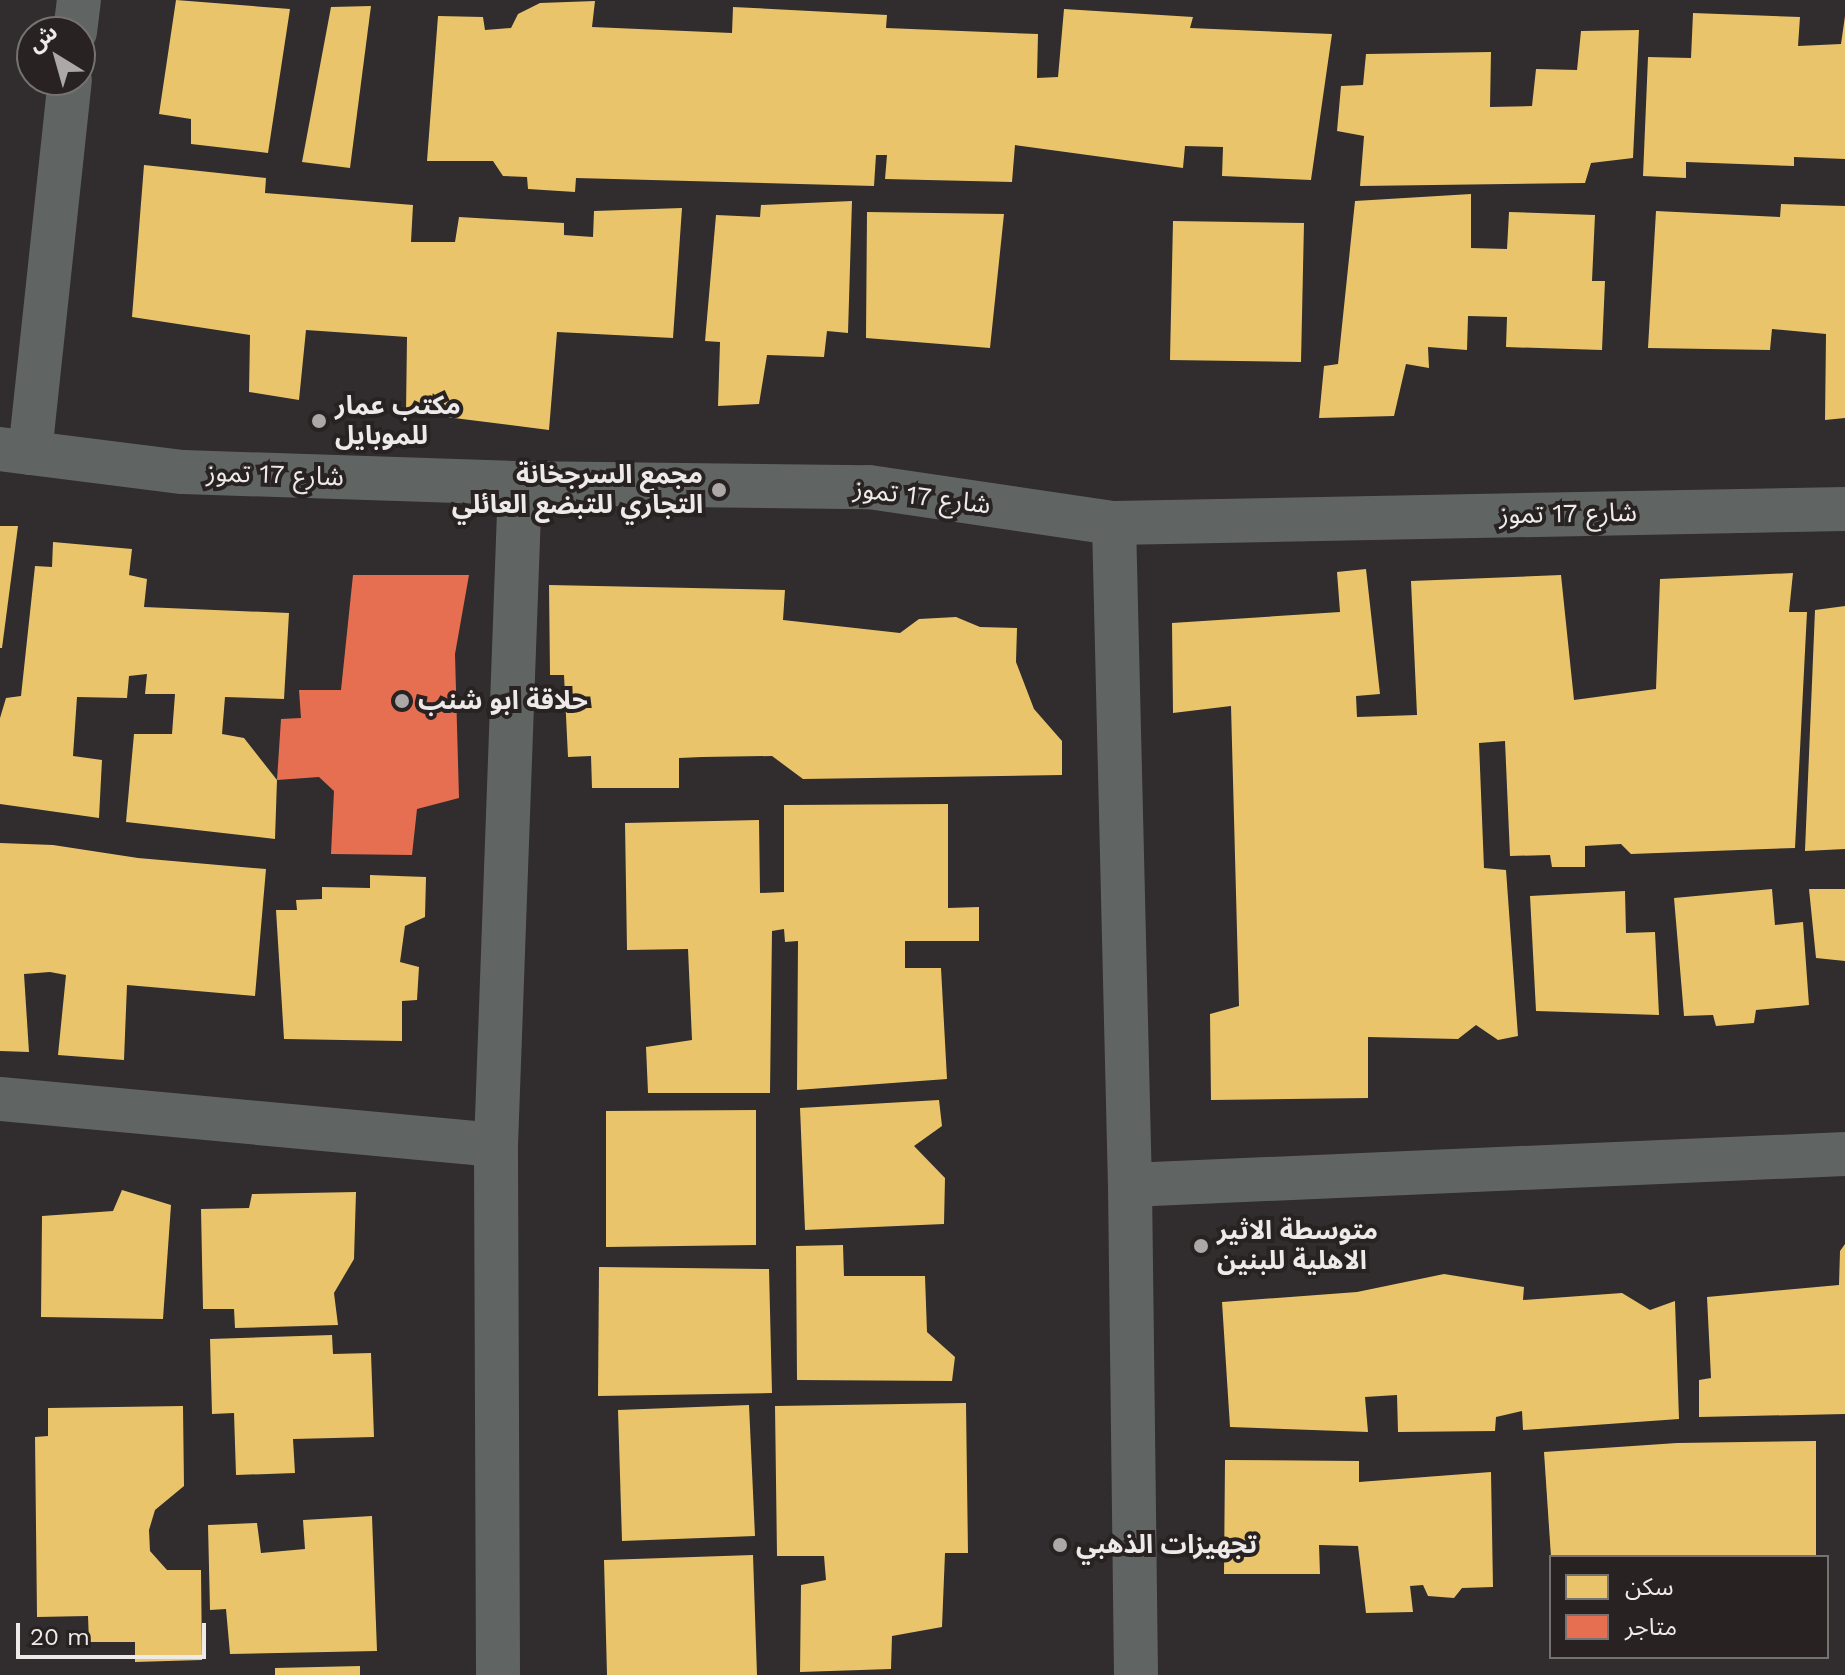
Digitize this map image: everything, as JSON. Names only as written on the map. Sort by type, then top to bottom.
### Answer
[{"type":"street","points":[[15,451],[68,96]]},
{"type":"street","name":"شارع 17 تموز","points":[[15,451],[183,472],[520,483],[869,487],[1114,523],[1845,509]]},
{"type":"street","points":[[498,1675],[496,1145],[520,483]]},
{"type":"street","points":[[1114,523],[1130,1185],[1136,1675]]},
{"type":"street","points":[[0,1099],[496,1145]]},
{"type":"street","points":[[1130,1185],[1845,1154]]},
{"type":"building: سكن","points":[[176,0],[290,9],[268,153],[191,144],[191,119],[159,114]]},
{"type":"building: سكن","points":[[595,1],[592,27],[732,33],[733,7],[887,15],[886,28],[1038,34],[1037,78],[1058,77],[1064,9],[1193,17],[1190,28],[1332,34],[1311,180],[1222,176],[1223,147],[1185,146],[1183,168],[1015,145],[1012,182],[885,179],[887,155],[876,155],[874,186],[576,178],[575,192],[528,189],[527,177],[503,176],[493,161],[427,161],[438,16],[483,17],[485,30],[511,28],[518,14],[540,3]]},
{"type":"building: سكن","points":[[371,6],[350,168],[302,162],[331,7]]},
{"type":"building: سكن","points":[[1693,13],[1800,17],[1798,46],[1841,44],[1845,16],[1845,159],[1794,157],[1794,166],[1686,162],[1686,178],[1643,176],[1648,57],[1691,58]]},
{"type":"building: سكن","points":[[1639,30],[1633,158],[1591,163],[1585,183],[1360,186],[1364,136],[1337,131],[1341,86],[1363,85],[1366,54],[1491,52],[1490,107],[1532,106],[1536,69],[1577,70],[1581,31]]},
{"type":"building: سكن","points":[[144,165],[266,178],[265,193],[413,205],[411,242],[455,242],[459,217],[564,223],[564,235],[593,237],[594,211],[682,208],[673,338],[557,332],[549,430],[406,412],[407,337],[306,330],[299,400],[249,392],[250,335],[132,317]]},
{"type":"building: سكن","points":[[1471,194],[1471,248],[1507,249],[1509,212],[1595,215],[1592,281],[1605,281],[1602,350],[1506,347],[1507,317],[1468,316],[1467,350],[1428,347],[1429,368],[1406,364],[1394,416],[1319,418],[1324,366],[1338,364],[1355,201]]},
{"type":"building: سكن","points":[[852,201],[848,333],[827,331],[824,357],[767,355],[759,404],[718,406],[720,342],[705,341],[716,215],[760,217],[761,205]]},
{"type":"building: سكن","points":[[1781,204],[1845,206],[1845,418],[1825,420],[1826,334],[1772,329],[1770,350],[1648,348],[1656,211],[1780,217]]},
{"type":"building: سكن","points":[[867,212],[1004,214],[990,348],[866,338]]},
{"type":"building: سكن","points":[[1173,221],[1304,223],[1301,362],[1170,360]]},
{"type":"building: سكن","points":[[0,526],[18,526],[2,648],[0,648]]},
{"type":"building: سكن","points":[[53,542],[132,549],[129,575],[147,579],[144,607],[289,613],[284,699],[225,697],[222,734],[244,738],[277,780],[275,839],[126,822],[134,734],[172,734],[175,694],[145,694],[147,674],[129,676],[127,698],[77,697],[73,756],[102,760],[99,818],[0,804],[0,718],[6,698],[21,696],[35,566],[52,567]]},
{"type":"building: سكن","points":[[1366,569],[1380,694],[1356,696],[1357,717],[1417,715],[1411,581],[1561,575],[1574,700],[1656,689],[1660,579],[1793,573],[1789,612],[1807,612],[1795,848],[1631,854],[1621,844],[1585,846],[1585,867],[1552,867],[1550,855],[1510,856],[1505,741],[1479,743],[1484,868],[1506,870],[1518,1036],[1498,1040],[1476,1025],[1458,1039],[1368,1037],[1368,1098],[1211,1100],[1210,1014],[1239,1006],[1231,706],[1173,713],[1172,623],[1340,612],[1337,572]]},
{"type":"building: سكن","points":[[549,585],[785,590],[783,620],[900,633],[919,619],[956,617],[980,627],[1017,628],[1016,662],[1034,709],[1062,741],[1062,775],[803,779],[772,756],[702,757],[679,758],[679,788],[592,788],[591,756],[568,757],[564,675],[550,675]]},
{"type":"building: سكن","points":[[1845,606],[1845,849],[1805,851],[1815,610]]},
{"type":"building: سكن","points":[[948,804],[948,908],[979,907],[979,941],[905,941],[905,968],[941,968],[947,1079],[797,1090],[798,941],[785,942],[784,929],[772,931],[770,1093],[648,1093],[646,1047],[692,1040],[688,949],[627,950],[625,823],[759,820],[760,893],[784,892],[784,805]]},
{"type":"building: سكن","points":[[0,843],[53,845],[138,858],[266,869],[255,996],[127,985],[124,1060],[58,1055],[66,975],[50,972],[24,974],[29,1052],[0,1051]]},
{"type":"building: سكن","points":[[370,875],[426,877],[425,917],[405,926],[400,962],[419,967],[417,1000],[402,1001],[402,1041],[284,1039],[276,910],[297,910],[296,900],[322,899],[322,887],[370,888]]},
{"type":"building: سكن","points":[[1772,889],[1775,925],[1803,922],[1809,1005],[1756,1010],[1754,1023],[1716,1026],[1713,1015],[1684,1016],[1674,898]]},
{"type":"building: سكن","points":[[1809,889],[1845,889],[1845,961],[1816,958]]},
{"type":"building: سكن","points":[[1625,891],[1626,933],[1655,932],[1659,1015],[1536,1011],[1530,896]]},
{"type":"building: سكن","points":[[939,1100],[942,1126],[914,1146],[945,1178],[944,1224],[805,1230],[800,1108]]},
{"type":"building: سكن","points":[[756,1110],[756,1245],[606,1247],[606,1111]]},
{"type":"building: سكن","points":[[122,1190],[171,1205],[163,1319],[41,1317],[42,1216],[113,1211]]},
{"type":"building: سكن","points":[[356,1192],[354,1259],[334,1293],[338,1325],[235,1328],[234,1309],[203,1309],[201,1209],[249,1208],[252,1194]]},
{"type":"building: سكن","points":[[1845,1244],[1845,1414],[1699,1417],[1699,1380],[1711,1378],[1707,1297],[1839,1285],[1840,1251]]},
{"type":"building: سكن","points":[[843,1245],[844,1276],[925,1276],[927,1332],[955,1357],[952,1381],[797,1380],[796,1246]]},
{"type":"building: سكن","points":[[599,1267],[769,1269],[772,1393],[598,1396]]},
{"type":"building: سكن","points":[[1444,1274],[1524,1287],[1523,1300],[1622,1293],[1650,1310],[1675,1301],[1679,1419],[1523,1430],[1522,1411],[1496,1417],[1495,1431],[1398,1432],[1397,1395],[1365,1397],[1368,1432],[1230,1427],[1222,1302],[1357,1292]]},
{"type":"building: سكن","points":[[332,1335],[333,1354],[371,1353],[374,1437],[293,1439],[295,1473],[236,1475],[234,1413],[212,1414],[210,1339]]},
{"type":"building: سكن","points":[[966,1403],[968,1553],[945,1553],[942,1627],[892,1636],[891,1669],[800,1672],[801,1585],[826,1580],[824,1556],[777,1556],[775,1406]]},
{"type":"building: سكن","points":[[749,1405],[755,1536],[622,1541],[618,1410]]},
{"type":"building: سكن","points":[[183,1406],[184,1486],[155,1510],[149,1530],[150,1551],[167,1570],[201,1570],[202,1660],[135,1662],[135,1642],[89,1642],[88,1616],[37,1617],[35,1437],[48,1436],[48,1408]]},
{"type":"building: سكن","points":[[1816,1441],[1816,1555],[1551,1555],[1544,1452],[1677,1443]]},
{"type":"building: سكن","points":[[1225,1460],[1359,1461],[1359,1482],[1491,1472],[1493,1587],[1462,1588],[1454,1598],[1428,1596],[1423,1585],[1410,1586],[1413,1612],[1366,1613],[1358,1546],[1319,1545],[1320,1574],[1224,1574]]},
{"type":"building: سكن","points":[[372,1516],[377,1651],[230,1654],[226,1609],[210,1610],[208,1525],[257,1523],[261,1553],[305,1549],[303,1520]]},
{"type":"building: سكن","points":[[753,1555],[757,1675],[607,1675],[604,1560]]},
{"type":"building: سكن","points":[[360,1666],[360,1675],[275,1675],[275,1668]]},
{"type":"building: متاجر","points":[[353,575],[469,575],[455,654],[459,798],[417,809],[412,855],[331,854],[334,791],[319,777],[277,780],[281,719],[301,718],[299,690],[341,690]]},
{"type":"place","name":"مكتب عمار للموبايل","points":[[319,421]]},
{"type":"place","name":"مجمع السرجخانة التجاري للتبضع العائلي","points":[[719,490]]},
{"type":"place","name":"حلاقة ابو شنب","points":[[402,701]]},
{"type":"place","name":"متوسطة الاثير الاهلية للبنين","points":[[1201,1246]]},
{"type":"place","name":"تجهيزات الذهبي","points":[[1060,1545]]}]
